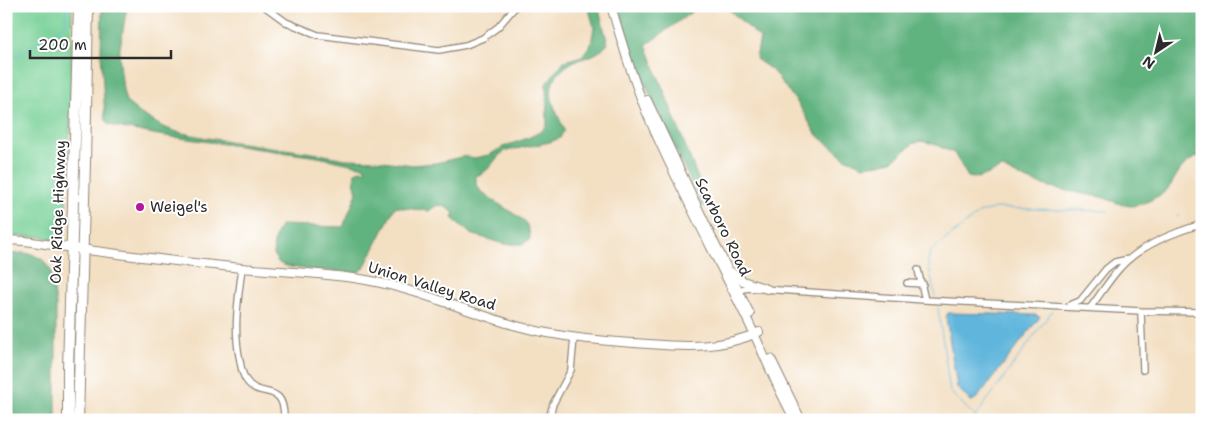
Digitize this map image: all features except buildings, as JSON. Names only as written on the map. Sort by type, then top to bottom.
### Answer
[{"type":"highway","name":"Oak Ridge Highway","points":[[78,420],[79,6]]},
{"type":"highway","name":"Oak Ridge Highway","points":[[68,420],[68,368],[77,249],[88,6]]},
{"type":"main road","name":"Scarboro Road","points":[[611,6],[652,124],[689,203],[736,289]]},
{"type":"main road","name":"Scarboro Road","points":[[624,45],[666,141],[729,271],[756,333],[801,420]]},
{"type":"main road","name":"Union Valley Road","points":[[6,240],[242,268],[374,281],[515,326],[574,338],[701,346],[715,345],[756,333]]},
{"type":"main road","points":[[729,271],[743,281],[767,289]]},
{"type":"main road","name":"Scarboro Road","points":[[756,333],[778,388],[795,420]]},
{"type":"street","points":[[264,6],[286,22],[318,35],[439,50],[466,45],[483,38],[498,27],[516,6]]},
{"type":"street","points":[[1090,308],[1121,267],[1131,258],[1166,237],[1183,229],[1202,224]]},
{"type":"street","points":[[1068,306],[1080,301],[1106,269],[1115,262],[1131,258]]},
{"type":"street","points":[[242,268],[235,333],[243,374],[247,382],[253,387],[279,398],[283,404],[284,420]]},
{"type":"street","points":[[918,270],[923,284],[925,300]]},
{"type":"street","points":[[907,283],[923,284]]},
{"type":"street","points":[[736,289],[767,289],[925,300],[1141,311],[1202,312]]},
{"type":"street","points":[[1141,311],[1143,370]]},
{"type":"street","points":[[549,419],[553,404],[571,370],[574,338]]},
{"type":"street","points":[[467,420],[476,417],[560,420]]},
{"type":"green space","points":[[6,6],[72,6],[71,111],[65,225],[62,237],[56,240],[41,237],[6,236]]},
{"type":"green space","points":[[102,6],[127,6],[119,54],[126,102],[141,114],[163,127],[207,138],[345,159],[375,160],[413,165],[436,163],[465,156],[474,158],[489,155],[505,146],[542,131],[547,124],[546,84],[564,61],[582,56],[591,44],[594,27],[588,6],[598,6],[608,44],[589,57],[568,65],[554,80],[551,94],[552,101],[564,130],[560,138],[550,142],[505,151],[489,168],[476,176],[476,184],[482,193],[525,221],[530,239],[523,244],[504,244],[471,234],[452,218],[454,213],[441,206],[436,206],[429,211],[395,207],[364,268],[359,272],[318,270],[296,268],[277,261],[273,251],[278,229],[281,225],[343,227],[357,193],[354,180],[355,173],[359,170],[365,171],[365,167],[318,157],[159,135],[108,124],[105,119],[101,53]]},
{"type":"green space","points":[[619,6],[700,6],[646,45],[710,209],[702,205],[699,200],[636,64]]},
{"type":"green space","points":[[725,6],[1202,6],[1202,154],[1190,160],[1182,167],[1165,192],[1143,204],[1134,206],[1038,184],[1003,168],[982,177],[968,177],[954,153],[934,144],[921,141],[913,144],[892,161],[863,166],[845,158],[816,134],[799,105],[772,70],[756,59],[760,38]]},
{"type":"green space","points":[[6,254],[32,254],[43,260],[51,271],[56,303],[56,420],[6,420]]},
{"type":"water","points":[[948,313],[1035,315],[1040,317],[978,397],[971,402],[957,387],[946,317]]},
{"type":"waterway","points":[[6,63],[66,24],[66,6]]},
{"type":"waterway","points":[[935,296],[928,263],[930,252],[979,213],[995,208],[1108,211]]},
{"type":"waterway","points":[[938,308],[950,392],[975,416]]},
{"type":"waterway","points":[[973,420],[1052,311]]},
{"type":"place","name":"Weigel's","points":[[140,207]]}]
